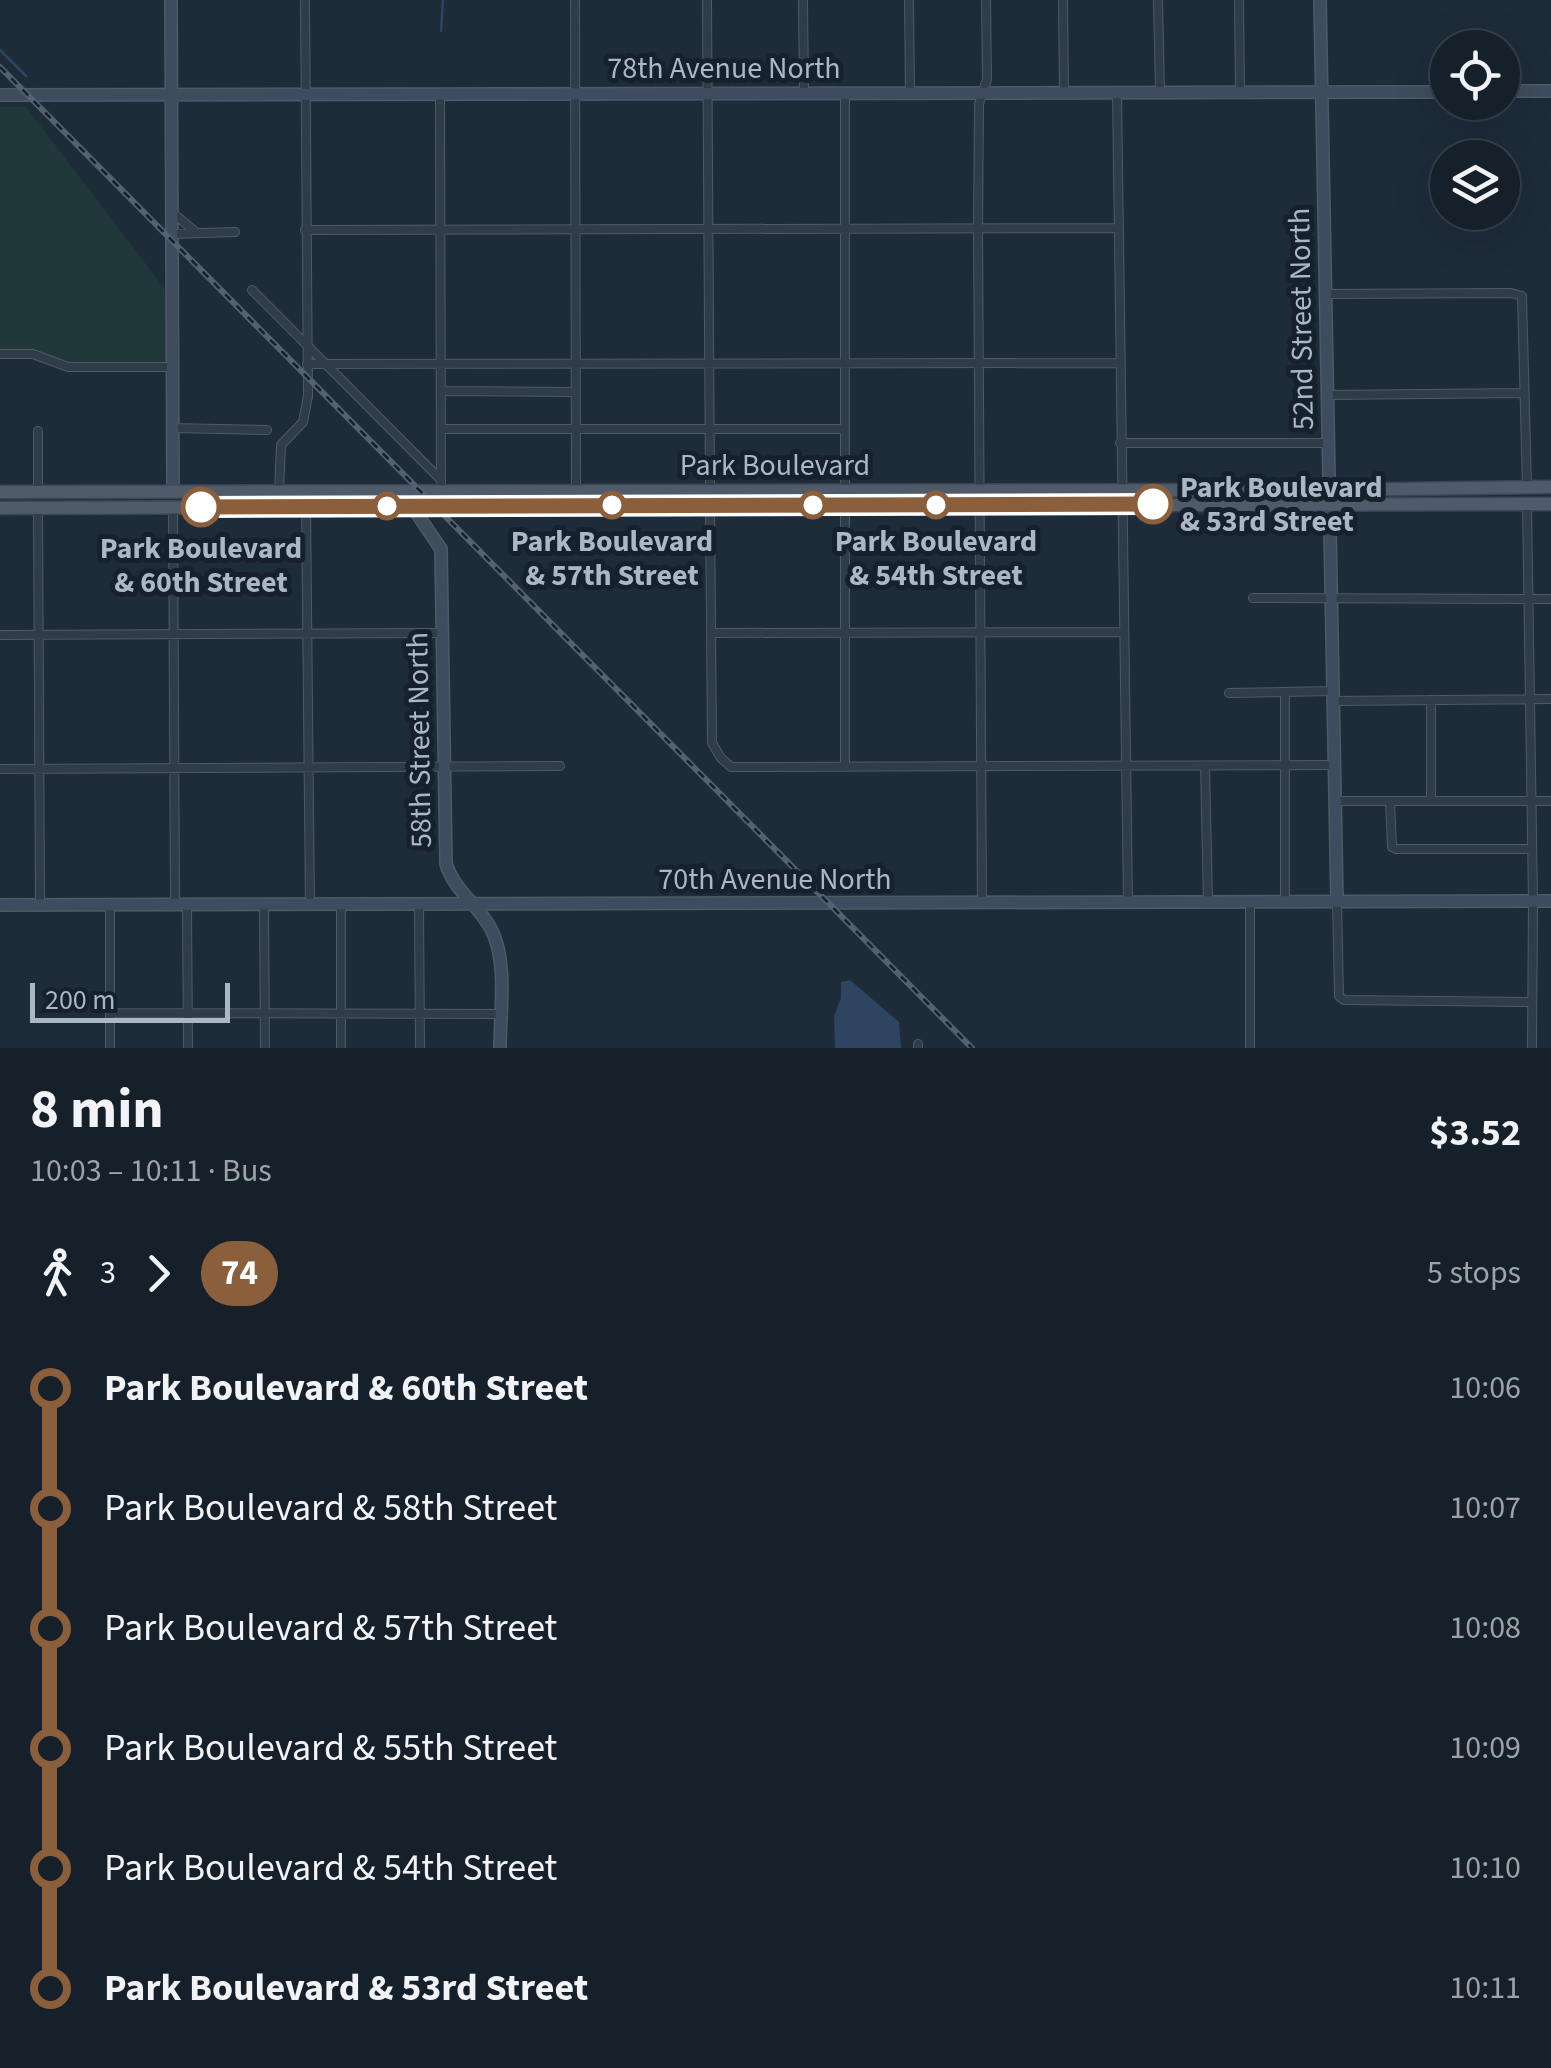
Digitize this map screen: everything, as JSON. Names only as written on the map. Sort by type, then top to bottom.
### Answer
[{"type":"main road","name":"Park Boulevard","points":[[0,492],[396,491],[441,486],[710,498]]},
{"type":"main road","name":"Park Boulevard","points":[[0,505],[576,506],[979,490],[1120,497],[1328,497],[1551,486]]},
{"type":"main road","points":[[1462,504],[1469,497],[1516,496],[1527,487],[1547,504]]},
{"type":"main road","points":[[126,507],[166,496],[172,490]]},
{"type":"main road","points":[[173,507],[179,500],[204,498],[214,491]]},
{"type":"main road","points":[[244,507],[252,500],[276,497],[280,491]]},
{"type":"main road","points":[[311,506],[321,499],[339,498],[355,491]]},
{"type":"main road","points":[[0,505],[38,492]]},
{"type":"main road","points":[[38,508],[48,500],[82,492]]},
{"type":"main road","name":"Park Boulevard","points":[[845,497],[979,505],[1120,497]]},
{"type":"main road","name":"Park Boulevard","points":[[1328,497],[1547,504]]},
{"type":"street","points":[[172,0],[172,490]]},
{"type":"street","points":[[280,491],[281,444],[303,422],[307,412],[305,0]]},
{"type":"street","points":[[575,0],[576,506]]},
{"type":"street","points":[[708,0],[712,743],[721,758],[731,767],[1335,765]]},
{"type":"street","points":[[803,0],[804,93]]},
{"type":"street","points":[[909,0],[910,93]]},
{"type":"street","points":[[982,903],[978,228],[979,104],[987,80],[986,0]]},
{"type":"street","points":[[1063,0],[1064,92]]},
{"type":"street","points":[[1158,0],[1160,92]]},
{"type":"street","points":[[1239,0],[1240,92]]},
{"type":"street","name":"52nd Street North","points":[[1320,0],[1339,996],[1349,1002],[1532,1002]]},
{"type":"street","points":[[1520,92],[1551,91]]},
{"type":"street","points":[[1117,92],[1128,902]]},
{"type":"street","name":"78th Avenue North","points":[[0,95],[1430,92]]},
{"type":"street","points":[[845,93],[846,766]]},
{"type":"street","points":[[440,94],[441,486]]},
{"type":"street","points":[[171,212],[196,233]]},
{"type":"street","points":[[305,230],[1118,228]]},
{"type":"street","points":[[171,234],[236,232]]},
{"type":"street","points":[[252,290],[441,486],[448,498],[465,506]]},
{"type":"street","points":[[1325,294],[1522,296],[1527,487]]},
{"type":"street","points":[[0,354],[34,354],[68,368],[171,367]]},
{"type":"street","points":[[307,364],[1119,362]]},
{"type":"street","points":[[441,391],[576,392]]},
{"type":"street","points":[[1327,394],[1524,393]]},
{"type":"street","points":[[171,428],[267,430]]},
{"type":"street","points":[[441,429],[845,429]]},
{"type":"street","points":[[38,432],[38,492]]},
{"type":"street","points":[[1120,443],[1328,443]]},
{"type":"street","name":"58th Street North","points":[[396,491],[413,506],[440,549],[446,864],[451,879],[486,921],[496,943],[500,1048]]},
{"type":"street","points":[[1527,504],[1534,901],[1532,1048]]},
{"type":"street","points":[[310,905],[307,634],[311,506]]},
{"type":"street","points":[[173,507],[174,768],[188,1048]]},
{"type":"street","points":[[38,508],[40,905]]},
{"type":"street","points":[[1253,598],[1551,599]]},
{"type":"street","points":[[711,633],[1124,632]]},
{"type":"street","points":[[0,634],[442,633]]},
{"type":"street","points":[[1228,692],[1431,700],[1551,698]]},
{"type":"street","points":[[1285,692],[1286,902]]},
{"type":"street","points":[[1431,700],[1431,801]]},
{"type":"street","points":[[0,769],[560,766]]},
{"type":"street","points":[[1205,766],[1208,902]]},
{"type":"street","points":[[1335,801],[1551,801]]},
{"type":"street","points":[[1390,801],[1390,844],[1399,850],[1532,849]]},
{"type":"street","points":[[1250,902],[1250,1048]]},
{"type":"street","name":"70th Avenue North","points":[[0,905],[1551,902]]},
{"type":"street","points":[[110,905],[110,1048]]},
{"type":"street","points":[[264,905],[265,1048]]},
{"type":"street","points":[[340,1048],[341,905]]},
{"type":"street","points":[[419,905],[420,1048]]},
{"type":"street","points":[[111,1013],[500,1014]]},
{"type":"green space","points":[[0,107],[26,107],[168,293],[168,363],[69,364],[33,350],[0,350]]},
{"type":"water","points":[[850,980],[899,1022],[901,1048],[835,1048],[834,1016],[841,998],[841,982]]},
{"type":"waterway","points":[[441,31],[443,0]]},
{"type":"waterway","points":[[0,50],[26,76]]},
{"type":"railway","points":[[0,67],[972,1048]]},
{"type":"bus line","name":"74","points":[[201,507],[1153,504]]},
{"type":"place","name":"Park Boulevard & 53rd Street","points":[[1153,504]]},
{"type":"place","name":"Park Boulevard & 57th Street","points":[[612,505]]},
{"type":"place","name":"Park Boulevard & 54th Street","points":[[936,505]]},
{"type":"place","name":"Park Boulevard & 60th Street","points":[[201,507]]}]
